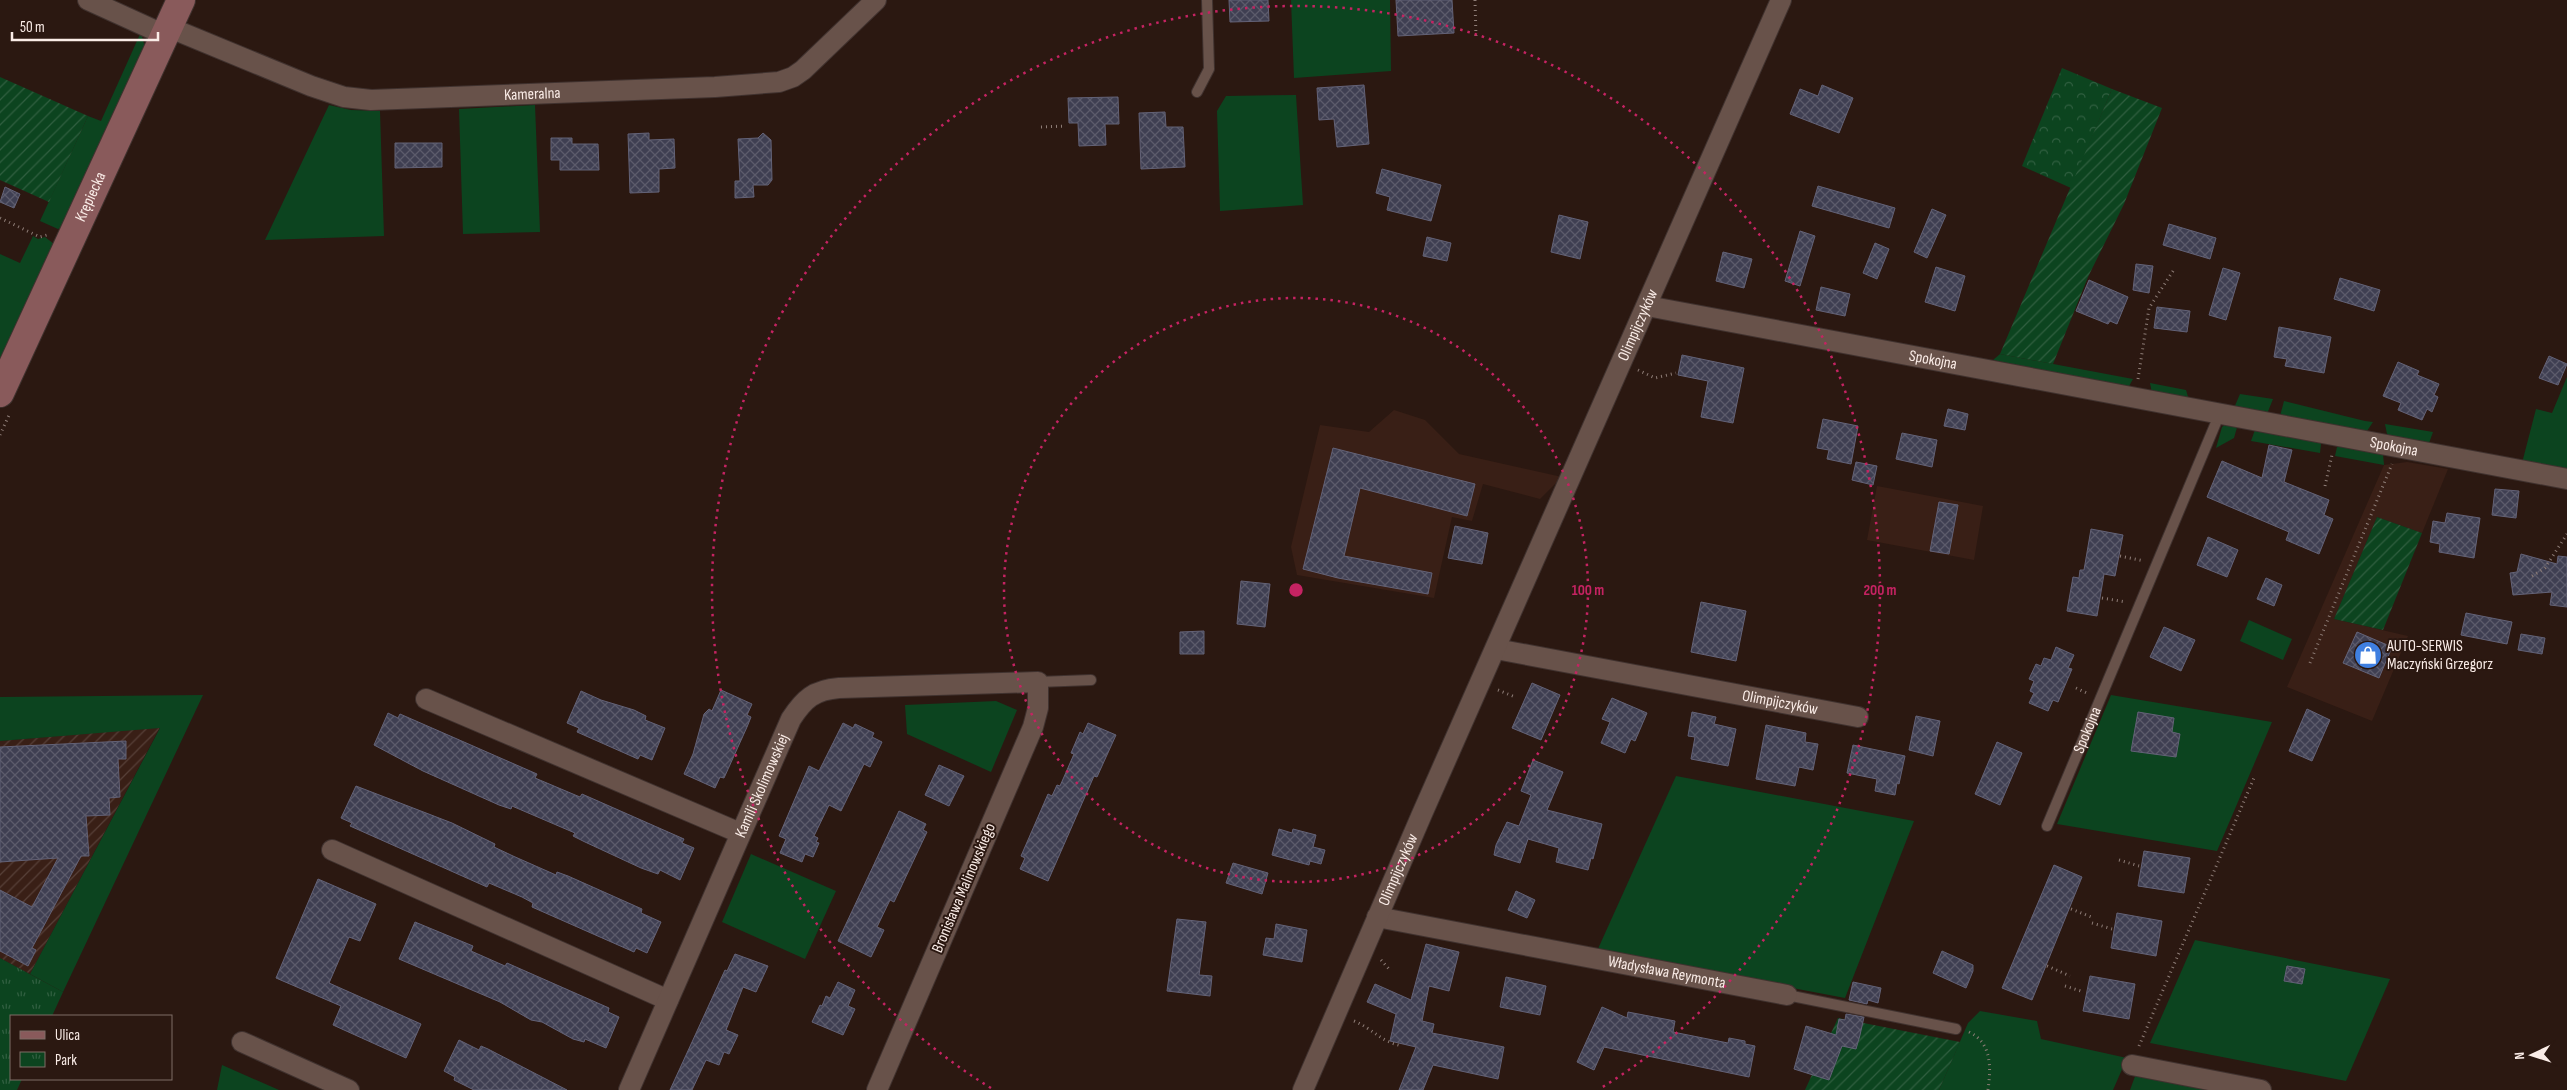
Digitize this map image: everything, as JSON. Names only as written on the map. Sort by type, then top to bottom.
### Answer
[{"type":"street","name":"Kameralna","points":[[88,0],[311,86],[344,97],[371,100],[426,99],[608,89],[715,87],[778,82],[793,77],[803,70],[876,0]]},
{"type":"street","name":"Krępiecka","points":[[0,393],[181,0]]},
{"type":"street","name":"Olimpijczyków","points":[[1303,1090],[1335,1012],[1647,306],[1775,2]]},
{"type":"street","name":"Spokojna","points":[[1647,306],[2567,479]]},
{"type":"street","name":"Olimpijczyków","points":[[1496,649],[1858,718]]},
{"type":"street","name":"Kamili Skolimowskiej","points":[[629,1090],[791,719],[807,697],[817,691],[839,688],[1038,682]]},
{"type":"street","name":"Bronisława Malinowskiego","points":[[878,1090],[1033,727],[1038,708],[1038,682]]},
{"type":"street","points":[[426,699],[740,833]]},
{"type":"street","points":[[332,850],[668,1000]]},
{"type":"street","name":"Władysława Reymonta","points":[[1377,917],[1787,995]]},
{"type":"street","points":[[242,1042],[349,1090]]},
{"type":"street","points":[[2134,1059],[2261,1090]]},
{"type":"lane","points":[[1197,92],[1209,69],[1206,0]]},
{"type":"lane","name":"Spokojna","points":[[2047,826],[2220,413]]},
{"type":"lane","points":[[1038,682],[1091,680]]},
{"type":"lane","name":"Władysława Reymonta","points":[[1787,995],[1956,1029]]},
{"type":"path","points":[[1475,0],[1476,38]]},
{"type":"path","points":[[1041,127],[1066,126]]},
{"type":"path","points":[[0,218],[40,237],[53,234]]},
{"type":"path","points":[[2136,398],[2149,308],[2175,268]]},
{"type":"path","points":[[1626,353],[1638,370],[1644,374],[1661,378],[1676,373]]},
{"type":"path","points":[[2325,486],[2336,435]]},
{"type":"path","points":[[2310,663],[2399,448]]},
{"type":"path","points":[[2532,576],[2545,568],[2565,541],[2567,534]]},
{"type":"path","points":[[2120,556],[2157,563]]},
{"type":"path","points":[[2102,598],[2140,604]]},
{"type":"path","points":[[2134,1059],[2254,778]]},
{"type":"path","points":[[2119,860],[2139,866]]},
{"type":"path","points":[[2072,909],[2094,918]]},
{"type":"path","points":[[2092,923],[2112,929]]},
{"type":"path","points":[[2048,966],[2070,976]]},
{"type":"path","points":[[2065,986],[2084,992]]},
{"type":"path","points":[[1335,1012],[1368,1027],[1383,1041],[1402,1046]]},
{"type":"path","points":[[1956,1029],[1971,1033],[1981,1040],[1988,1052],[1988,1090]]},
{"type":"shaded area","points":[[1394,410],[1425,420],[1459,454],[1562,477],[1540,499],[1483,484],[1472,521],[1452,517],[1434,598],[1297,575],[1291,547],[1320,425],[1369,432]]},
{"type":"shaded area","points":[[2407,462],[2448,469],[2422,533],[2377,517],[2334,619],[2408,636],[2372,721],[2287,687],[2384,465]]},
{"type":"shaded area","points":[[1877,486],[1983,506],[1974,560],[1867,540]]},
{"type":"shaded area","points":[[160,727],[30,974],[0,958],[0,741]]},
{"type":"green space","points":[[1291,0],[1390,0],[1391,71],[1294,78]]},
{"type":"green space","points":[[141,32],[146,52],[63,227],[58,229],[40,221],[88,116],[101,121]]},
{"type":"green space","points":[[2062,68],[2112,89],[2071,188],[2022,166]]},
{"type":"green space","points":[[0,77],[88,116],[49,202],[0,180]]},
{"type":"green space","points":[[2112,89],[2162,108],[2124,204],[2088,277],[2053,364],[2000,354]]},
{"type":"green space","points":[[1296,95],[1303,205],[1220,211],[1217,111],[1226,96]]},
{"type":"green space","points":[[329,105],[351,110],[380,111],[384,236],[265,240]]},
{"type":"green space","points":[[535,105],[540,232],[463,234],[459,109]]},
{"type":"green space","points":[[33,236],[38,239],[45,237],[54,244],[0,367],[0,254],[20,263]]},
{"type":"green space","points":[[2000,354],[2133,379],[2128,388],[1993,360]]},
{"type":"green space","points":[[2567,377],[2567,471],[2522,463],[2536,409],[2552,413]]},
{"type":"green space","points":[[2150,383],[2186,390],[2189,400],[2152,393]]},
{"type":"green space","points":[[2240,394],[2273,399],[2267,414],[2234,408]]},
{"type":"green space","points":[[2284,401],[2373,422],[2365,434],[2280,416]]},
{"type":"green space","points":[[2227,423],[2238,424],[2234,438],[2216,448],[2222,427]]},
{"type":"green space","points":[[2385,424],[2433,432],[2428,446],[2388,439]]},
{"type":"green space","points":[[2256,427],[2318,439],[2321,444],[2320,453],[2251,441]]},
{"type":"green space","points":[[2340,444],[2383,454],[2384,465],[2335,456],[2337,447]]},
{"type":"green space","points":[[2377,517],[2422,533],[2383,630],[2334,619]]},
{"type":"green space","points":[[2249,620],[2292,639],[2283,660],[2240,641]]},
{"type":"green space","points":[[203,695],[63,992],[30,974],[160,728],[0,741],[0,697]]},
{"type":"green space","points":[[2111,695],[2272,722],[2217,851],[2057,824]]},
{"type":"green space","points":[[996,701],[1017,710],[991,772],[907,734],[905,705]]},
{"type":"green space","points":[[1676,776],[1914,821],[1845,998],[1597,951]]},
{"type":"green space","points":[[751,854],[836,891],[805,959],[722,922]]},
{"type":"green space","points":[[2195,940],[2390,979],[2346,1081],[2150,1043]]},
{"type":"green space","points":[[0,958],[63,992],[52,1015],[10,1015],[10,1080],[22,1080],[17,1090],[0,1090]]},
{"type":"green space","points":[[1980,1011],[2037,1021],[2041,1039],[2127,1058],[2113,1090],[1939,1090],[1968,1023]]},
{"type":"green space","points":[[1838,1018],[1960,1042],[1939,1090],[1805,1090]]},
{"type":"green space","points":[[222,1065],[279,1090],[217,1090]]},
{"type":"green space","points":[[2137,1071],[2212,1090],[2130,1090]]},
{"type":"building","points":[[1229,0],[1268,0],[1269,21],[1230,22]]},
{"type":"building","points":[[1396,0],[1452,0],[1454,33],[1398,36]]},
{"type":"building","points":[[1364,85],[1369,144],[1337,147],[1334,119],[1319,120],[1317,88]]},
{"type":"building","points":[[1822,85],[1853,98],[1839,133],[1790,114],[1800,89],[1818,96]]},
{"type":"building","points":[[1118,97],[1119,124],[1105,124],[1106,145],[1079,146],[1078,123],[1069,123],[1068,98]]},
{"type":"building","points":[[1165,112],[1166,127],[1183,127],[1185,167],[1141,169],[1139,113]]},
{"type":"building","points":[[649,133],[649,140],[674,139],[675,168],[659,169],[659,192],[630,193],[628,134]]},
{"type":"building","points":[[763,133],[771,140],[772,180],[768,185],[753,185],[754,197],[735,198],[735,181],[740,181],[738,139],[758,138]]},
{"type":"building","points":[[551,138],[572,138],[572,144],[598,144],[599,170],[560,170],[560,160],[551,160]]},
{"type":"building","points":[[395,143],[442,143],[442,167],[395,168]]},
{"type":"building","points":[[1382,169],[1441,185],[1431,221],[1387,210],[1390,197],[1376,193]]},
{"type":"building","points":[[1818,186],[1895,208],[1889,228],[1812,206]]},
{"type":"building","points":[[5,187],[20,194],[14,208],[0,202]]},
{"type":"building","points":[[1932,209],[1946,215],[1927,258],[1914,252]]},
{"type":"building","points":[[1559,215],[1588,222],[1580,259],[1551,252]]},
{"type":"building","points":[[2169,224],[2216,238],[2210,259],[2163,245]]},
{"type":"building","points":[[1800,231],[1815,236],[1800,286],[1785,281]]},
{"type":"building","points":[[1427,237],[1451,243],[1447,261],[1423,256]]},
{"type":"building","points":[[1875,243],[1889,249],[1877,279],[1863,273]]},
{"type":"building","points":[[1723,252],[1752,259],[1744,288],[1716,281]]},
{"type":"building","points":[[2136,264],[2153,266],[2149,293],[2133,290]]},
{"type":"building","points":[[1936,267],[1965,276],[1955,311],[1925,302]]},
{"type":"building","points":[[2223,268],[2240,273],[2226,320],[2209,315]]},
{"type":"building","points":[[2340,278],[2380,290],[2374,311],[2334,299]]},
{"type":"building","points":[[2089,280],[2128,297],[2117,324],[2110,321],[2108,324],[2076,311]]},
{"type":"building","points":[[1821,287],[1850,294],[1845,316],[1816,310]]},
{"type":"building","points":[[2157,307],[2190,311],[2187,332],[2154,328]]},
{"type":"building","points":[[2279,327],[2331,337],[2324,373],[2285,366],[2287,359],[2274,357]]},
{"type":"building","points":[[1682,355],[1744,368],[1733,423],[1701,417],[1708,381],[1678,375]]},
{"type":"building","points":[[2549,356],[2567,364],[2558,385],[2539,378]]},
{"type":"building","points":[[2398,362],[2419,371],[2417,375],[2439,384],[2434,395],[2438,397],[2432,412],[2427,409],[2422,420],[2398,410],[2401,403],[2383,396]]},
{"type":"building","points":[[1948,409],[1968,414],[1965,430],[1944,426]]},
{"type":"building","points":[[1823,419],[1858,426],[1851,464],[1827,459],[1829,450],[1817,448]]},
{"type":"building","points":[[1902,433],[1937,440],[1932,467],[1896,459]]},
{"type":"building","points":[[2269,445],[2292,450],[2284,482],[2329,500],[2324,515],[2333,519],[2319,554],[2286,540],[2289,532],[2207,497],[2222,461],[2262,478]]},
{"type":"building","points":[[1333,448],[1475,484],[1467,516],[1360,488],[1344,556],[1432,573],[1428,594],[1338,578],[1303,569]]},
{"type":"building","points":[[1856,462],[1877,466],[1873,485],[1852,480]]},
{"type":"building","points":[[2495,489],[2519,491],[2516,518],[2492,515]]},
{"type":"building","points":[[1939,502],[1958,505],[1949,554],[1930,551]]},
{"type":"building","points":[[2447,513],[2480,518],[2474,558],[2439,552],[2440,544],[2430,542],[2433,521],[2445,523]]},
{"type":"building","points":[[1455,526],[1488,533],[1482,564],[1448,558]]},
{"type":"building","points":[[2091,529],[2123,535],[2115,576],[2104,574],[2097,616],[2067,611],[2073,577],[2079,578],[2080,570],[2084,570]]},
{"type":"building","points":[[2208,537],[2238,550],[2227,577],[2197,565]]},
{"type":"building","points":[[2521,554],[2557,564],[2558,556],[2567,557],[2567,607],[2550,605],[2552,592],[2513,595],[2510,573],[2517,572]]},
{"type":"building","points":[[2266,578],[2282,585],[2274,606],[2257,599]]},
{"type":"building","points":[[1241,581],[1270,584],[1265,627],[1237,624]]},
{"type":"building","points":[[1701,602],[1746,611],[1736,661],[1691,652]]},
{"type":"building","points":[[2466,613],[2512,622],[2507,644],[2461,635]]},
{"type":"building","points":[[2164,627],[2195,640],[2181,671],[2150,657]]},
{"type":"building","points":[[1204,631],[1204,654],[1180,654],[1180,632]]},
{"type":"building","name":"AUTO-SERWIS Maczyński Grzegorz","points":[[2357,632],[2392,647],[2379,678],[2343,663]]},
{"type":"building","points":[[2521,634],[2545,638],[2542,654],[2518,650]]},
{"type":"building","points":[[2056,647],[2074,655],[2068,668],[2072,669],[2058,702],[2053,700],[2048,711],[2029,703],[2034,693],[2030,691],[2034,681],[2029,679],[2036,664],[2041,666],[2044,658],[2051,660]]},
{"type":"building","points":[[1532,683],[1560,695],[1541,740],[1512,728]]},
{"type":"building","points":[[721,690],[752,704],[747,715],[751,717],[747,727],[724,778],[720,777],[715,788],[684,774],[693,754],[704,714],[709,709],[712,711]]},
{"type":"building","points":[[581,691],[601,700],[634,710],[646,716],[645,720],[665,728],[652,760],[640,755],[638,759],[577,732],[579,728],[567,723]]},
{"type":"building","points":[[1612,698],[1647,713],[1635,741],[1631,739],[1625,753],[1601,743],[1610,722],[1602,719]]},
{"type":"building","points":[[2307,709],[2330,720],[2312,761],[2289,751]]},
{"type":"building","points":[[1692,712],[1716,717],[1714,724],[1736,729],[1728,766],[1691,759],[1695,737],[1688,736]]},
{"type":"building","points":[[2138,712],[2174,718],[2172,732],[2180,734],[2176,757],[2131,751]]},
{"type":"building","points":[[388,713],[398,718],[400,714],[537,774],[535,778],[580,797],[582,794],[684,839],[682,843],[694,848],[680,880],[660,870],[658,874],[641,868],[573,836],[575,833],[512,806],[511,809],[499,805],[423,771],[374,745]]},
{"type":"building","points":[[1916,716],[1940,721],[1933,756],[1909,750]]},
{"type":"building","points":[[843,723],[853,728],[855,724],[874,733],[872,737],[882,742],[870,767],[864,764],[841,811],[829,805],[814,836],[818,838],[816,842],[819,843],[813,857],[805,854],[802,862],[780,853],[786,839],[779,836],[809,766],[819,771]]},
{"type":"building","points":[[1088,723],[1116,735],[1097,777],[1094,776],[1048,881],[1020,869],[1025,858],[1021,856],[1048,794],[1052,796],[1057,785],[1060,786],[1074,754],[1071,753],[1080,732],[1083,734]]},
{"type":"building","points":[[1766,725],[1806,733],[1805,742],[1818,744],[1813,770],[1799,767],[1795,786],[1756,779]]},
{"type":"building","points":[[126,741],[126,759],[118,759],[120,797],[109,798],[110,815],[86,816],[89,856],[81,856],[32,948],[36,950],[28,966],[0,951],[0,890],[32,907],[58,858],[0,862],[0,747]]},
{"type":"building","points":[[1997,742],[2022,753],[2000,805],[1975,794]]},
{"type":"building","points":[[1853,745],[1905,756],[1895,795],[1875,791],[1877,779],[1847,773]]},
{"type":"building","points":[[1533,760],[1563,772],[1547,810],[1602,824],[1593,859],[1591,858],[1588,870],[1556,862],[1559,848],[1528,839],[1520,863],[1494,855],[1496,845],[1507,822],[1519,826],[1531,795],[1521,791]]},
{"type":"building","points":[[939,765],[964,776],[949,806],[925,795]]},
{"type":"building","points":[[356,786],[452,823],[495,844],[494,847],[513,856],[556,875],[557,872],[568,876],[642,909],[641,913],[661,922],[647,953],[636,948],[634,952],[532,907],[533,903],[522,897],[489,883],[487,887],[350,826],[352,823],[341,818]]},
{"type":"building","points":[[899,811],[926,824],[923,830],[927,832],[894,902],[890,900],[877,927],[884,930],[871,957],[838,941]]},
{"type":"building","points":[[1279,829],[1292,833],[1293,829],[1316,835],[1313,847],[1325,850],[1321,864],[1310,861],[1309,865],[1272,855]]},
{"type":"building","points":[[2144,851],[2190,858],[2184,893],[2138,886]]},
{"type":"building","points":[[1233,863],[1268,873],[1262,894],[1226,883]]},
{"type":"building","points":[[2054,865],[2082,877],[2032,1000],[2002,988]]},
{"type":"building","points":[[318,879],[376,904],[360,941],[349,937],[329,983],[421,1024],[406,1058],[333,1025],[341,1006],[276,978]]},
{"type":"building","points":[[1516,891],[1535,900],[1527,918],[1508,910]]},
{"type":"building","points":[[2117,913],[2162,921],[2156,956],[2111,948]]},
{"type":"building","points":[[1177,919],[1206,922],[1199,975],[1212,976],[1210,996],[1167,991]]},
{"type":"building","points":[[415,922],[473,946],[471,951],[505,966],[507,963],[609,1008],[608,1012],[619,1017],[606,1048],[585,1039],[584,1042],[573,1039],[542,1022],[531,1020],[500,1002],[399,959]]},
{"type":"building","points":[[1276,924],[1307,930],[1302,962],[1263,955],[1266,938],[1274,939]]},
{"type":"building","points":[[1426,944],[1459,952],[1449,991],[1429,986],[1422,1021],[1434,1024],[1432,1033],[1504,1047],[1498,1079],[1433,1065],[1423,1090],[1399,1090],[1416,1047],[1390,1041],[1396,1014],[1367,1002],[1375,984],[1411,1000]]},
{"type":"building","points":[[1942,951],[1973,965],[1973,971],[1966,988],[1933,973]]},
{"type":"building","points":[[735,954],[768,966],[756,992],[743,987],[726,1030],[738,1035],[729,1054],[724,1052],[719,1065],[706,1060],[692,1090],[670,1090],[725,970],[727,971]]},
{"type":"building","points":[[2287,966],[2305,969],[2302,984],[2284,981]]},
{"type":"building","points":[[2090,976],[2135,984],[2129,1019],[2083,1011]]},
{"type":"building","points":[[1506,977],[1546,986],[1540,1015],[1500,1007]]},
{"type":"building","points":[[838,982],[855,990],[848,1006],[855,1009],[843,1035],[812,1022],[820,1005],[822,1006],[826,996],[830,998]]},
{"type":"building","points":[[1853,982],[1881,988],[1878,1003],[1868,1000],[1867,1004],[1849,1000]]},
{"type":"building","points":[[1602,1007],[1627,1018],[1628,1012],[1675,1021],[1673,1032],[1728,1043],[1729,1038],[1745,1041],[1745,1044],[1755,1046],[1749,1077],[1604,1047],[1594,1070],[1577,1062]]},
{"type":"building","points":[[1846,1014],[1864,1017],[1860,1035],[1856,1049],[1842,1046],[1829,1080],[1794,1069],[1806,1026],[1836,1035],[1839,1019],[1845,1020]]},
{"type":"building","points":[[459,1040],[479,1050],[481,1046],[488,1049],[567,1090],[474,1090],[454,1080],[455,1077],[444,1071]]},
{"type":"place","name":"AUTO-SERWIS Maczyński Grzegorz","points":[[2368,655]]}]
